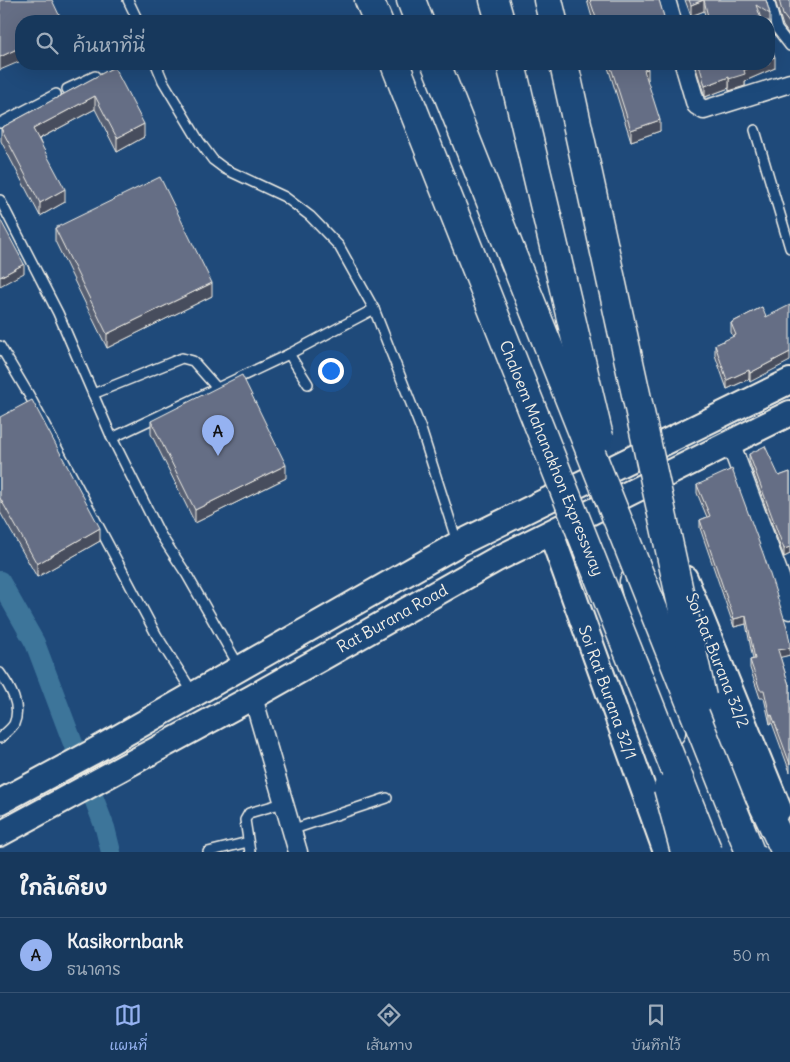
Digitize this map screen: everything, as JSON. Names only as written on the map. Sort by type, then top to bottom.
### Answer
[{"type":"highway","points":[[369,0],[375,15]]},
{"type":"highway","points":[[411,0],[417,15]]},
{"type":"highway","points":[[494,0],[498,15]]},
{"type":"highway","points":[[548,0],[552,15]]},
{"type":"highway","name":"Chaloem Mahanakhon Expressway","points":[[397,70],[709,852]]},
{"type":"highway","points":[[438,70],[746,847]]},
{"type":"highway","points":[[512,70],[666,715],[709,852]]},
{"type":"highway","points":[[565,70],[713,743],[746,847]]},
{"type":"highway","points":[[633,580],[656,737],[685,852]]},
{"type":"highway","points":[[689,637],[743,762],[786,852]]},
{"type":"main road","name":"Rat Burana Road","points":[[0,802],[194,695],[458,544],[790,381]]},
{"type":"main road","name":"Rat Burana Road","points":[[0,834],[253,697],[495,560],[790,413]]},
{"type":"main road","name":"Soi Rat Burana 32/2","points":[[646,484],[790,837]]},
{"type":"main road","name":"Soi Rat Burana 32/1","points":[[551,533],[666,852]]},
{"type":"street","points":[[666,0],[670,15]]},
{"type":"street","points":[[686,70],[696,105],[704,110],[790,83]]},
{"type":"street","points":[[730,442],[780,577],[790,610]]},
{"type":"street","points":[[253,697],[298,852]]},
{"type":"lane","points":[[128,0],[135,15]]},
{"type":"lane","points":[[769,0],[773,15]]},
{"type":"lane","points":[[775,22],[777,29],[790,46]]},
{"type":"lane","points":[[158,70],[163,81],[199,141],[214,160],[225,168],[285,197],[310,216],[339,246],[374,309],[421,429],[458,544]]},
{"type":"lane","points":[[67,89],[95,76]]},
{"type":"lane","points":[[0,123],[56,94]]},
{"type":"lane","points":[[754,130],[790,248]]},
{"type":"lane","points":[[0,200],[58,313],[112,438],[160,534],[188,575],[240,669]]},
{"type":"lane","points":[[112,438],[288,354],[374,309]]},
{"type":"lane","points":[[0,346],[29,395],[148,619],[194,695]]},
{"type":"lane","points":[[288,354],[308,384]]},
{"type":"lane","points":[[93,394],[182,358],[192,361],[216,388]]},
{"type":"lane","points":[[0,672],[10,688],[17,707],[14,724],[0,738]]},
{"type":"lane","points":[[291,830],[388,798]]},
{"type":"lane","points":[[250,852],[246,820],[249,813],[283,802]]},
{"type":"lane","points":[[208,852],[248,842]]},
{"type":"building","points":[[0,0],[52,0],[59,15],[15,15],[15,50],[0,57]]},
{"type":"building","points":[[590,0],[659,0],[664,15],[595,15]]},
{"type":"building","points":[[689,0],[703,0],[691,5]]},
{"type":"building","points":[[704,0],[766,0],[770,14],[756,5],[760,15],[708,15]]},
{"type":"building","points":[[779,0],[790,0],[790,24],[783,15]]},
{"type":"building","points":[[108,70],[116,70],[144,124],[117,138],[95,96],[33,129],[65,189],[40,203],[1,128]]},
{"type":"building","points":[[612,70],[644,70],[660,120],[631,130]]},
{"type":"building","points":[[701,70],[744,70],[745,74],[729,79],[729,77],[705,86]]},
{"type":"building","points":[[160,177],[212,283],[107,334],[55,228]]},
{"type":"building","points":[[0,219],[24,264],[0,277]]},
{"type":"building","points":[[790,305],[790,352],[750,373],[749,370],[727,380],[715,345],[736,335],[731,323],[762,307],[766,317]]},
{"type":"building","points":[[242,375],[286,465],[195,510],[151,421]]},
{"type":"building","points":[[32,400],[100,528],[37,564],[0,498],[0,417]]},
{"type":"building","points":[[765,446],[779,476],[790,472],[790,547],[784,549],[749,454]]},
{"type":"building","points":[[732,469],[764,556],[787,627],[790,648],[778,650],[790,685],[790,764],[772,715],[770,716],[764,690],[760,690],[750,660],[755,659],[746,616],[734,619],[700,520],[710,516],[697,485]]},
{"type":"waterway","points":[[0,581],[35,643],[105,828],[111,852]]},
{"type":"place","name":"Kasikornbank","points":[[218,456]]}]
